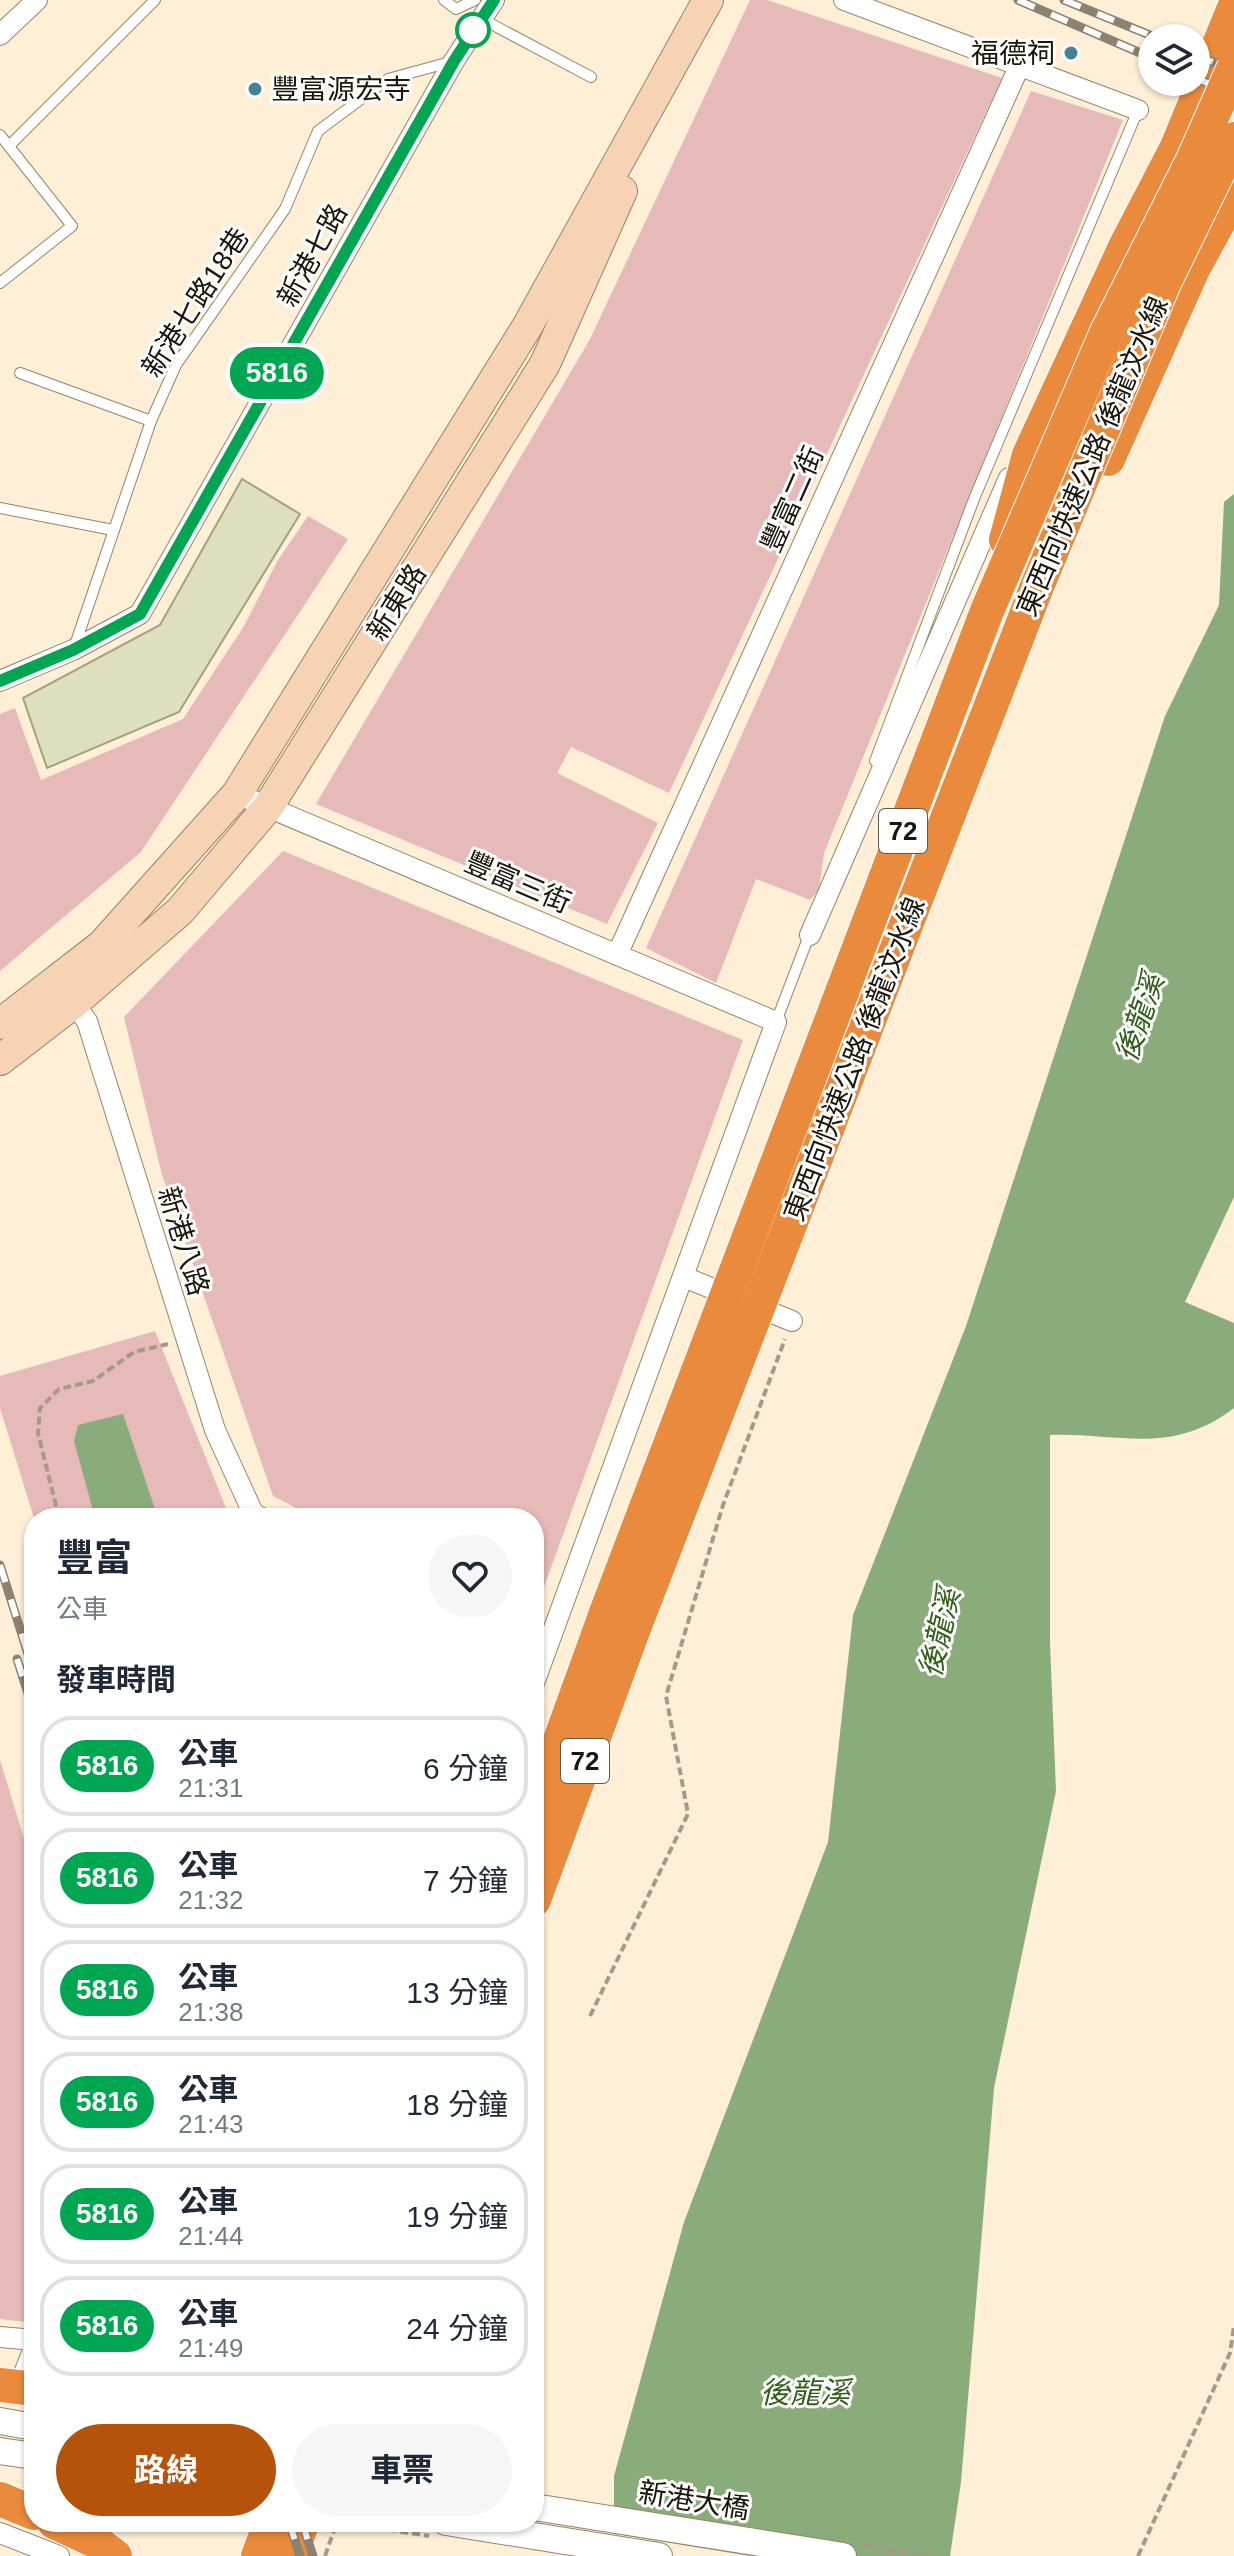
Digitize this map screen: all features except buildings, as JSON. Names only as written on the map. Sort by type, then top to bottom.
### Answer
[{"type":"highway","points":[[987,611],[1029,455],[1126,245],[1177,147],[1223,21]]},
{"type":"highway","name":"東西向快速公路 後龍汶水線","points":[[544,1868],[622,1616],[987,611],[1106,334],[1193,160],[1234,67]]},
{"type":"highway","name":"東西向快速公路 後龍汶水線","points":[[544,1785],[583,1678],[622,1616],[1036,589],[1164,283],[1234,139]]},
{"type":"highway","points":[[1036,589],[1107,461],[1193,269],[1234,194]]},
{"type":"highway","points":[[544,1763],[583,1678]]},
{"type":"highway","points":[[0,2499],[24,2509]]},
{"type":"highway","points":[[76,2532],[95,2541],[115,2556]]},
{"type":"highway","points":[[258,2556],[267,2532]]},
{"type":"highway","points":[[290,2556],[299,2532]]},
{"type":"main road","name":"新東路","points":[[0,1060],[65,992],[102,945],[237,794],[527,327],[708,0]]},
{"type":"main road","name":"新東路","points":[[0,1024],[65,992],[180,911],[268,807],[545,364],[666,89],[674,60]]},
{"type":"street","points":[[0,35],[37,0]]},
{"type":"street","name":"新港七路","points":[[0,681],[73,650],[140,614],[454,61],[478,9],[494,0]]},
{"type":"street","points":[[844,0],[1138,110]]},
{"type":"street","points":[[1210,46],[1223,21],[1219,0]]},
{"type":"street","name":"豐富二街","points":[[617,955],[1019,67]]},
{"type":"street","points":[[810,935],[1093,288],[1184,96]]},
{"type":"street","name":"豐富三街","points":[[237,794],[776,1022]]},
{"type":"street","name":"新港八路","points":[[65,992],[92,1036],[215,1430],[251,1508]]},
{"type":"street","points":[[544,1637],[684,1277],[776,1022]]},
{"type":"street","points":[[684,1277],[792,1321]]},
{"type":"street","points":[[0,2337],[24,2339]]},
{"type":"street","points":[[0,2421],[24,2425]]},
{"type":"street","points":[[0,2451],[24,2455]]},
{"type":"street","name":"新港大橋","points":[[544,2509],[843,2556]]},
{"type":"street","points":[[509,2532],[659,2556]]},
{"type":"street","points":[[0,2533],[59,2556]]},
{"type":"lane","points":[[9,146],[155,0]]},
{"type":"lane","points":[[444,0],[456,9],[478,9],[591,77]]},
{"type":"lane","name":"新港七路18巷","points":[[73,650],[151,421],[176,365],[285,209],[318,131],[388,79],[454,61]]},
{"type":"lane","points":[[776,1022],[974,499],[1138,110]]},
{"type":"lane","points":[[0,135],[72,226],[0,283]]},
{"type":"lane","points":[[20,373],[151,421]]},
{"type":"lane","points":[[0,508],[113,530]]},
{"type":"path","points":[[590,2016],[688,1814],[666,1696],[723,1505],[792,1321]]},
{"type":"path","points":[[57,1508],[38,1433],[40,1408],[59,1389],[93,1381],[134,1352],[168,1344]]},
{"type":"path","points":[[1138,2556],[1230,2353],[1234,2326]]},
{"type":"path","points":[[325,2556],[333,2532]]},
{"type":"shaded area","points":[[750,0],[767,0],[1002,78],[669,793],[571,747],[557,773],[658,823],[607,924],[316,804],[589,341]]},
{"type":"shaded area","points":[[1031,91],[1123,120],[824,853],[819,889],[810,900],[756,879],[716,983],[646,948]]},
{"type":"shaded area","points":[[308,516],[348,539],[141,852],[0,971],[0,714],[15,708],[41,780],[183,719],[244,626],[278,560]]},
{"type":"shaded area","points":[[283,851],[743,1040],[544,1587],[544,1508],[296,1508],[273,1496],[162,1175],[124,1017]]},
{"type":"shaded area","points":[[155,1331],[226,1508],[31,1508],[0,1408],[0,1376]]},
{"type":"shaded area","points":[[0,1760],[24,1838],[24,2322],[0,2319]]},
{"type":"water","name":"後龍溪","points":[[1234,494],[1234,1197],[1185,1302],[1234,1323],[1234,1408],[1211,1423],[1167,1437],[1050,1435],[1050,1643],[1056,1791],[994,2088],[961,2482],[950,2556],[614,2556],[614,2476],[684,2222],[828,1842],[853,1615],[966,1326],[1165,716],[1219,605],[1224,502]]},
{"type":"water","points":[[123,1414],[155,1508],[92,1508],[74,1441],[78,1425]]},
{"type":"pier","points":[[610,2533],[750,2556],[610,2556]]},
{"type":"railway","points":[[1018,0],[1138,52]]},
{"type":"railway","points":[[1064,0],[1138,30]]},
{"type":"railway","points":[[1210,61],[1234,71]]},
{"type":"railway","points":[[1210,84],[1234,95]]},
{"type":"railway","points":[[0,1565],[24,1641]]},
{"type":"railway","points":[[17,1659],[24,1681]]},
{"type":"railway","points":[[292,2532],[300,2556]]},
{"type":"railway","points":[[305,2532],[313,2556]]},
{"type":"bus line","name":"5816","points":[[0,681],[73,650],[140,614],[454,61],[494,0]]},
{"type":"place","name":"福德祠","points":[[1071,53]]},
{"type":"place","name":"豐富源宏寺","points":[[255,89]]}]
